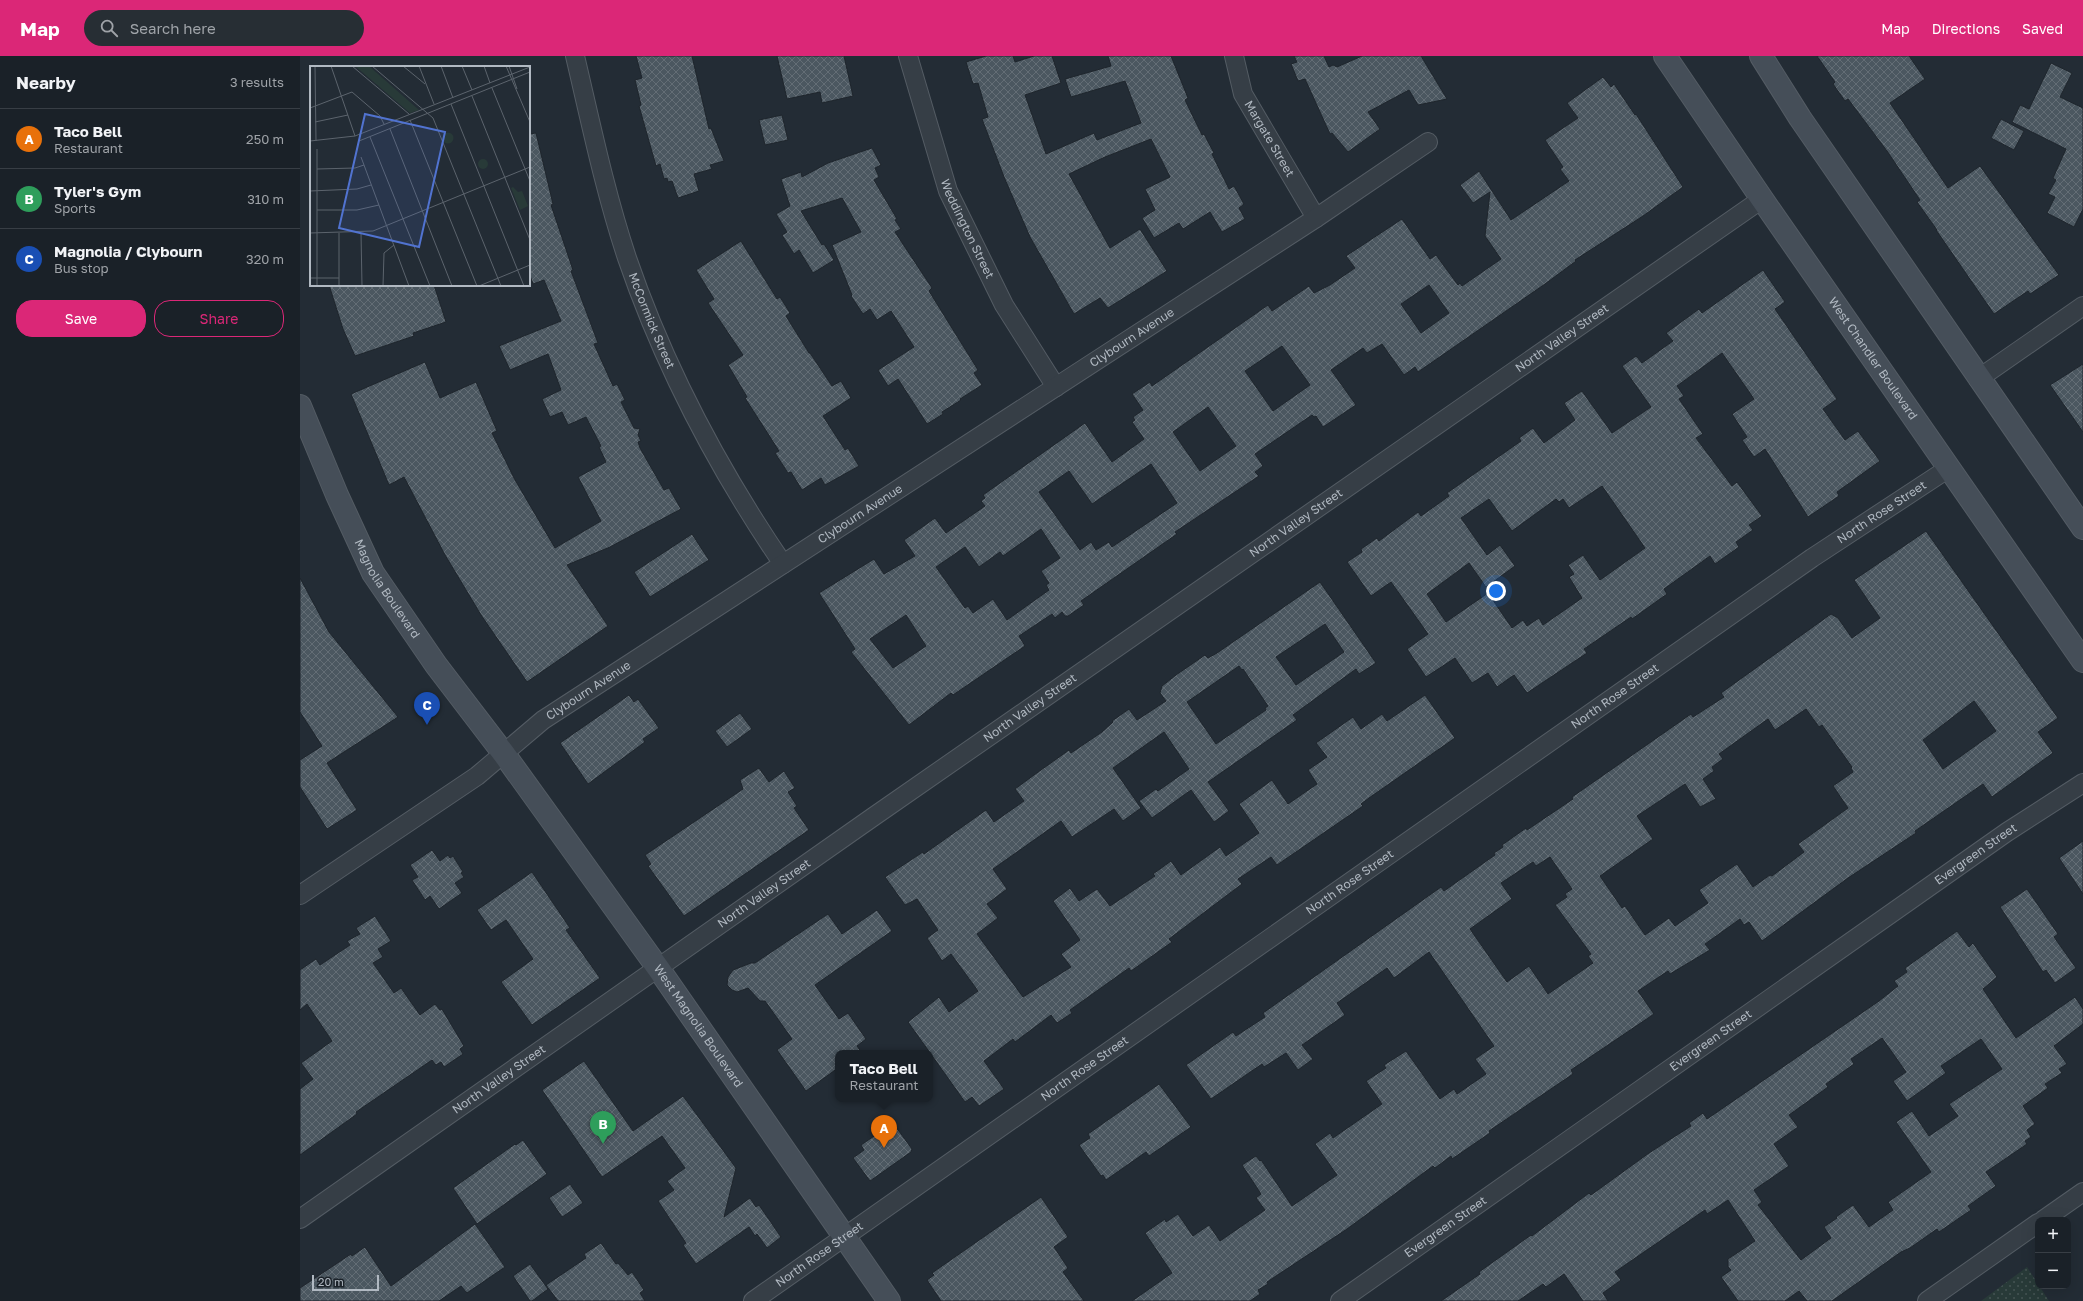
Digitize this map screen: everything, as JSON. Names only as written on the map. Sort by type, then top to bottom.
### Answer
[{"type":"main road","name":"West Chandler Boulevard","points":[[1665,56],[1762,199],[2083,661]]},
{"type":"main road","points":[[1761,56],[1800,118],[1978,379],[2083,528]]},
{"type":"main road","name":"Magnolia Boulevard","points":[[300,406],[337,495],[373,573],[436,664],[504,754]]},
{"type":"main road","name":"West Magnolia Boulevard","points":[[504,754],[658,968],[889,1301]]},
{"type":"street","name":"McCormick Street","points":[[575,56],[603,176],[628,258],[662,346],[706,436],[767,540],[783,564]]},
{"type":"street","name":"Weddington Street","points":[[908,56],[948,191],[1004,306],[1056,387]]},
{"type":"street","name":"Margate Street","points":[[1234,56],[1243,94],[1316,218]]},
{"type":"street","name":"Clybourn Avenue","points":[[300,895],[477,776],[543,720],[1316,218],[1428,142]]},
{"type":"street","name":"North Valley Street","points":[[300,1219],[1762,199]]},
{"type":"street","points":[[1978,379],[2083,306]]},
{"type":"street","name":"North Rose Street","points":[[753,1301],[1812,558],[1949,468]]},
{"type":"street","name":"Evergreen Street","points":[[1340,1301],[2007,832],[2083,783]]},
{"type":"street","points":[[2047,1217],[2083,1192]]},
{"type":"street","points":[[1927,1301],[2035,1225]]},
{"type":"shaded area","points":[[2027,1267],[2035,1279],[2035,1289],[2041,1289],[2049,1301],[1981,1301]]},
{"type":"building","points":[[636,56],[692,56],[709,129],[711,128],[724,161],[710,165],[712,169],[694,174],[699,191],[678,198],[672,181],[668,182],[667,178],[664,179],[660,164],[656,166],[639,106],[641,105],[635,80],[642,78]]},
{"type":"building","points":[[777,56],[844,56],[853,96],[822,103],[820,92],[787,99]]},
{"type":"building","points":[[986,56],[1013,56],[1015,62],[1034,56],[1052,56],[1061,83],[1025,95],[1046,154],[1094,133],[1097,140],[1141,123],[1125,81],[1071,97],[1065,79],[1111,66],[1108,56],[1171,56],[1188,98],[1185,100],[1202,135],[1204,134],[1214,153],[1212,154],[1229,189],[1234,186],[1244,204],[1239,208],[1245,219],[1222,232],[1210,212],[1183,229],[1179,223],[1154,238],[1142,218],[1155,210],[1145,189],[1170,177],[1151,139],[1105,157],[1069,174],[1110,248],[1140,229],[1167,271],[1108,308],[1100,298],[1074,314],[1030,237],[1004,177],[982,119],[988,117],[978,83],[973,84],[966,62]]},
{"type":"building","points":[[1294,56],[1324,56],[1329,67],[1333,65],[1337,67],[1362,56],[1421,56],[1447,99],[1418,105],[1409,90],[1368,112],[1380,129],[1348,152],[1332,133],[1330,134],[1305,79],[1298,81],[1291,64],[1297,62]]},
{"type":"building","points":[[1817,56],[1909,56],[1925,79],[1890,103],[1948,188],[1980,166],[2059,275],[2030,294],[2028,291],[1994,314],[1917,202],[1920,200],[1887,151],[1848,99],[1845,101],[1833,84],[1835,82]]},
{"type":"building","points":[[2051,63],[2072,73],[2060,97],[2083,108],[2083,209],[2074,227],[2047,213],[2055,197],[2048,194],[2056,180],[2053,178],[2066,149],[2012,122],[2020,105],[2029,109]]},
{"type":"building","points":[[1603,77],[1611,87],[1614,84],[1635,115],[1636,114],[1683,187],[1643,216],[1575,260],[1576,261],[1545,284],[1418,372],[1415,367],[1404,375],[1382,344],[1367,353],[1363,348],[1331,370],[1356,405],[1323,427],[1316,416],[1314,417],[1312,415],[1255,454],[1263,466],[1255,472],[1259,476],[1175,532],[1177,534],[1081,601],[1084,605],[1068,616],[1065,616],[1062,612],[1055,618],[1052,614],[1019,636],[1025,646],[953,695],[951,693],[909,725],[851,652],[855,649],[819,593],[874,559],[884,574],[915,556],[904,540],[935,518],[946,533],[985,506],[981,501],[985,498],[983,495],[1085,423],[1112,462],[1144,439],[1132,422],[1135,420],[1133,417],[1143,410],[1132,394],[1150,382],[1152,386],[1268,305],[1272,311],[1309,286],[1314,293],[1330,285],[1355,268],[1346,256],[1402,219],[1430,259],[1436,255],[1458,285],[1460,283],[1462,286],[1501,259],[1485,236],[1490,192],[1473,203],[1460,185],[1479,171],[1511,220],[1569,181],[1560,169],[1563,167],[1545,140],[1578,118],[1567,103]],"holes":[[[1429,285],[1449,313],[1421,333],[1401,304]],[[1282,346],[1310,385],[1273,411],[1245,371]],[[1208,407],[1236,446],[1200,471],[1173,432]],[[1151,464],[1177,503],[1112,547],[1109,542],[1096,550],[1091,542],[1080,550],[1039,492],[1069,471],[1092,504]],[[1041,529],[1060,558],[1041,571],[1049,583],[1046,585],[1049,590],[1007,620],[993,599],[973,613],[968,606],[965,608],[936,567],[965,547],[979,567],[1000,552],[1003,556]],[[906,615],[926,646],[893,668],[870,639]]]},
{"type":"building","points":[[782,115],[788,140],[765,145],[759,120]]},
{"type":"building","points":[[2001,119],[2024,131],[2014,150],[1991,138]]},
{"type":"building","points":[[536,133],[553,204],[551,205],[573,270],[571,271],[598,343],[594,344],[613,386],[617,384],[625,400],[621,402],[634,428],[640,429],[638,435],[641,441],[638,442],[640,448],[664,490],[669,488],[681,509],[610,547],[567,565],[608,626],[527,682],[481,615],[445,555],[404,477],[389,485],[351,394],[425,362],[440,398],[476,382],[497,431],[492,433],[514,478],[555,548],[601,521],[578,477],[606,462],[599,447],[601,446],[586,417],[568,425],[562,412],[550,417],[542,399],[561,390],[548,354],[510,370],[499,346],[561,321],[544,280],[533,284],[530,276],[530,134]]},
{"type":"building","points":[[872,148],[881,165],[875,168],[879,177],[874,180],[897,219],[895,220],[901,229],[895,232],[932,288],[929,291],[978,370],[974,373],[982,385],[960,399],[961,400],[942,412],[943,414],[927,424],[898,379],[888,386],[878,370],[914,347],[891,311],[877,320],[870,309],[863,314],[851,296],[852,295],[832,245],[861,232],[842,198],[801,211],[822,245],[824,244],[834,260],[813,273],[799,250],[794,254],[782,235],[787,232],[776,214],[790,206],[781,179],[801,172],[802,177],[828,163]]},
{"type":"building","points":[[741,241],[777,299],[780,297],[790,313],[786,316],[832,386],[841,381],[851,398],[823,416],[845,450],[848,448],[859,466],[825,485],[821,478],[802,490],[791,472],[788,473],[775,453],[779,451],[745,398],[747,397],[728,365],[743,355],[708,303],[714,299],[696,270]]},
{"type":"building","points":[[1763,270],[1785,302],[1775,309],[1837,399],[1823,409],[1845,440],[1858,431],[1880,461],[1837,492],[1839,496],[1808,517],[1765,449],[1754,457],[1742,440],[1747,437],[1732,414],[1754,399],[1722,353],[1677,386],[1684,396],[1679,399],[1703,434],[1696,438],[1732,486],[1737,482],[1762,516],[1749,525],[1753,530],[1736,542],[1739,547],[1715,564],[1710,556],[1664,589],[1667,594],[1632,619],[1631,617],[1584,649],[1587,653],[1527,693],[1514,675],[1497,687],[1488,673],[1472,683],[1455,658],[1426,677],[1407,649],[1428,634],[1391,582],[1371,596],[1347,562],[1362,552],[1361,549],[1377,538],[1379,541],[1418,512],[1421,516],[1449,496],[1447,493],[1521,441],[1519,438],[1533,428],[1544,443],[1575,420],[1564,403],[1582,391],[1612,433],[1651,407],[1622,366],[1636,356],[1642,363],[1673,341],[1666,333],[1699,309],[1702,313]],"holes":[[[1602,486],[1645,548],[1600,580],[1583,555],[1568,565],[1574,574],[1569,577],[1582,598],[1543,625],[1539,618],[1527,626],[1523,620],[1512,628],[1488,593],[1446,622],[1427,594],[1469,563],[1486,587],[1515,566],[1500,545],[1487,555],[1461,518],[1489,499],[1512,531],[1556,499],[1559,502],[1563,499],[1569,508]]]},
{"type":"building","points":[[329,286],[434,286],[446,322],[413,333],[414,336],[355,356],[343,329]]},
{"type":"building","points":[[2083,364],[2083,432],[2050,385]]},
{"type":"building","points":[[1926,531],[2058,718],[2038,732],[2053,753],[1992,797],[1983,784],[1915,831],[1916,833],[1848,878],[1762,941],[1749,922],[1744,925],[1740,919],[1705,944],[1710,950],[1670,974],[1668,971],[1638,991],[1654,1014],[1571,1070],[1573,1074],[1489,1131],[1490,1133],[1452,1159],[1451,1156],[1435,1168],[1433,1166],[1347,1229],[1267,1282],[1268,1284],[1258,1290],[1260,1294],[1250,1301],[1132,1301],[1172,1273],[1145,1233],[1165,1219],[1166,1222],[1178,1214],[1193,1236],[1209,1225],[1220,1241],[1265,1210],[1256,1198],[1261,1194],[1242,1165],[1256,1156],[1260,1161],[1261,1160],[1292,1206],[1337,1175],[1315,1144],[1330,1133],[1333,1138],[1382,1104],[1366,1081],[1386,1068],[1384,1065],[1406,1051],[1440,1099],[1454,1089],[1457,1094],[1486,1074],[1475,1059],[1494,1046],[1429,952],[1394,978],[1387,968],[1337,1003],[1345,1015],[1302,1045],[1313,1059],[1298,1070],[1286,1053],[1264,1067],[1262,1064],[1211,1099],[1186,1065],[1233,1032],[1236,1036],[1265,1017],[1263,1013],[1441,887],[1444,891],[1495,855],[1494,853],[1503,847],[1502,845],[1526,828],[1527,830],[1573,799],[1572,797],[1691,714],[1693,717],[1724,697],[1721,693],[1831,614],[1838,618],[1852,638],[1880,618],[1854,580]],"holes":[[[1974,701],[1996,731],[1943,769],[1923,740]],[[1806,709],[1819,727],[1822,725],[1852,767],[1853,772],[1833,786],[1848,808],[1798,844],[1804,852],[1772,876],[1770,875],[1753,887],[1737,864],[1699,890],[1708,903],[1675,926],[1669,918],[1645,935],[1625,906],[1622,908],[1600,876],[1653,839],[1637,816],[1685,784],[1700,807],[1716,799],[1703,779],[1714,771],[1712,767],[1723,759],[1719,754],[1768,719],[1775,730]],[[1550,857],[1572,889],[1565,894],[1567,897],[1555,905],[1591,954],[1588,956],[1593,963],[1548,994],[1529,966],[1507,982],[1470,929],[1512,899],[1501,883],[1533,862],[1536,866]]]},
{"type":"building","points":[[692,534],[709,560],[650,597],[634,572]]},
{"type":"building","points":[[300,578],[329,632],[398,717],[327,763],[357,810],[327,829],[300,787],[300,760],[322,746],[300,712]]},
{"type":"building","points":[[1320,582],[1376,663],[1359,674],[1356,669],[1293,715],[1297,720],[1208,782],[1229,811],[1214,822],[1191,790],[1152,818],[1139,801],[1156,789],[1158,791],[1189,769],[1164,732],[1113,768],[1141,808],[1123,821],[1114,809],[1072,837],[1061,821],[993,869],[1007,889],[987,904],[998,918],[977,934],[1023,997],[1071,967],[1061,954],[1080,940],[1053,901],[1070,888],[1079,901],[1097,889],[1110,906],[1155,876],[1153,874],[1171,861],[1181,875],[1220,847],[1226,856],[1259,833],[1239,804],[1272,780],[1288,804],[1317,784],[1308,770],[1327,757],[1316,743],[1353,717],[1361,729],[1382,714],[1387,721],[1425,695],[1455,738],[1369,798],[1361,804],[1363,806],[1277,865],[1271,857],[1238,879],[1242,884],[1169,939],[1172,942],[1131,971],[1129,968],[1070,1010],[1072,1013],[1057,1023],[1051,1015],[1015,1042],[1013,1039],[984,1061],[1004,1089],[979,1106],[972,1097],[965,1102],[933,1057],[933,1050],[928,1050],[908,1022],[939,997],[949,1012],[978,991],[951,954],[942,961],[927,938],[938,930],[917,899],[905,905],[885,877],[923,852],[924,854],[986,810],[994,822],[1024,801],[1015,789],[1069,750],[1071,753],[1102,732],[1113,722],[1112,721],[1129,709],[1137,720],[1166,701],[1160,693],[1162,686],[1205,655],[1208,658]],"holes":[[[1325,624],[1344,652],[1296,685],[1276,657]],[[1239,666],[1242,670],[1243,669],[1268,706],[1265,708],[1266,710],[1216,744],[1187,702]]]},
{"type":"building","points":[[629,695],[634,702],[638,699],[659,728],[643,739],[645,742],[588,784],[560,743]]},
{"type":"building","points":[[740,713],[752,729],[727,747],[715,731]]},
{"type":"building","points":[[759,768],[769,782],[784,771],[795,788],[788,792],[797,806],[794,808],[809,830],[684,916],[648,866],[651,864],[645,855],[743,789],[740,780]]},
{"type":"building","points":[[2083,841],[2083,894],[2059,858]]},
{"type":"building","points":[[432,850],[440,861],[448,855],[450,858],[453,856],[463,872],[461,873],[464,877],[455,883],[462,893],[439,909],[430,896],[425,900],[412,880],[418,877],[410,865]]},
{"type":"building","points":[[532,872],[570,928],[566,930],[600,978],[532,1025],[501,982],[533,959],[506,920],[491,930],[477,910]]},
{"type":"building","points":[[2027,889],[2058,934],[2054,937],[2076,968],[2055,983],[2046,970],[2043,972],[2000,907]]},
{"type":"building","points":[[877,910],[892,931],[815,985],[839,1019],[848,1013],[866,1039],[857,1046],[860,1050],[835,1050],[835,1070],[806,1091],[777,1050],[792,1039],[765,1001],[760,1001],[748,988],[737,992],[732,990],[727,985],[728,977],[733,970],[751,963],[755,963],[828,914],[842,934]]},
{"type":"building","points":[[375,916],[391,941],[378,949],[383,957],[373,963],[394,993],[401,988],[420,1015],[435,1004],[440,1010],[442,1009],[464,1046],[460,1049],[463,1054],[444,1067],[441,1062],[436,1065],[432,1060],[356,1112],[357,1114],[300,1155],[300,1089],[313,1079],[301,1063],[332,1041],[307,1004],[300,1010],[300,970],[316,959],[320,965],[350,945],[347,941],[360,934],[356,928]]},
{"type":"building","points":[[1957,931],[1969,947],[1973,943],[1997,977],[1983,989],[2016,1038],[2075,997],[2083,1009],[2083,1024],[2054,1046],[2067,1064],[2059,1069],[2062,1073],[2045,1084],[2048,1088],[2023,1106],[2035,1124],[2027,1130],[2031,1137],[2025,1141],[2027,1144],[1986,1172],[1996,1186],[1968,1206],[1971,1210],[1939,1232],[1937,1229],[1910,1248],[1901,1252],[1832,1301],[1807,1301],[1799,1291],[1785,1301],[1738,1301],[1721,1277],[1731,1270],[1728,1267],[1728,1259],[1755,1241],[1728,1200],[1707,1214],[1705,1210],[1615,1272],[1621,1280],[1603,1293],[1608,1301],[1583,1301],[1564,1274],[1546,1287],[1543,1284],[1518,1301],[1441,1301],[1589,1193],[1591,1195],[1649,1153],[1691,1126],[1689,1123],[1703,1113],[1707,1119],[1879,1001],[1898,986],[1894,981],[1907,972],[1905,968]],"holes":[[[1882,1038],[1906,1072],[1893,1081],[1907,1101],[1946,1073],[1941,1066],[1981,1039],[2002,1069],[1949,1104],[1958,1116],[1929,1136],[1912,1111],[1896,1122],[1931,1172],[1888,1202],[1893,1210],[1869,1227],[1853,1205],[1824,1227],[1831,1238],[1801,1260],[1758,1205],[1762,1202],[1754,1190],[1789,1166],[1774,1144],[1798,1127],[1789,1115],[1828,1087],[1826,1084],[1854,1064],[1851,1059]]]},
{"type":"building","points":[[584,1061],[633,1131],[683,1096],[736,1168],[724,1217],[750,1198],[756,1207],[759,1205],[781,1237],[767,1248],[757,1234],[755,1236],[749,1227],[696,1264],[683,1245],[686,1243],[658,1201],[674,1190],[667,1181],[685,1168],[662,1136],[602,1177],[542,1090]]},
{"type":"building","points":[[1159,1084],[1191,1127],[1149,1156],[1146,1152],[1106,1180],[1103,1175],[1101,1176],[1079,1145],[1090,1138],[1088,1134]]},
{"type":"building","points":[[896,1127],[912,1149],[911,1152],[870,1181],[853,1158],[864,1150],[861,1145],[877,1134],[880,1138]]},
{"type":"building","points":[[523,1140],[547,1174],[477,1224],[453,1188],[515,1144],[516,1145]]},
{"type":"building","points":[[570,1184],[583,1203],[562,1217],[549,1198]]},
{"type":"building","points":[[1041,1197],[1068,1237],[1054,1247],[1068,1268],[1063,1272],[1084,1301],[941,1301],[927,1280],[934,1275],[932,1273]]},
{"type":"building","points":[[475,1224],[505,1267],[467,1293],[461,1286],[439,1301],[300,1301],[300,1288],[351,1254],[352,1256],[365,1247],[391,1286]]},
{"type":"building","points":[[601,1243],[616,1264],[618,1263],[628,1275],[632,1272],[644,1290],[640,1293],[645,1301],[558,1301],[546,1285],[586,1258],[584,1254]]},
{"type":"building","points":[[530,1264],[548,1289],[532,1301],[530,1301],[513,1276]]},
{"type":"place","name":"Magnolia / Clybourn","points":[[427,725]]},
{"type":"place","name":"Tyler's Gym","points":[[603,1144]]},
{"type":"place","name":"Taco Bell","points":[[884,1148]]}]
